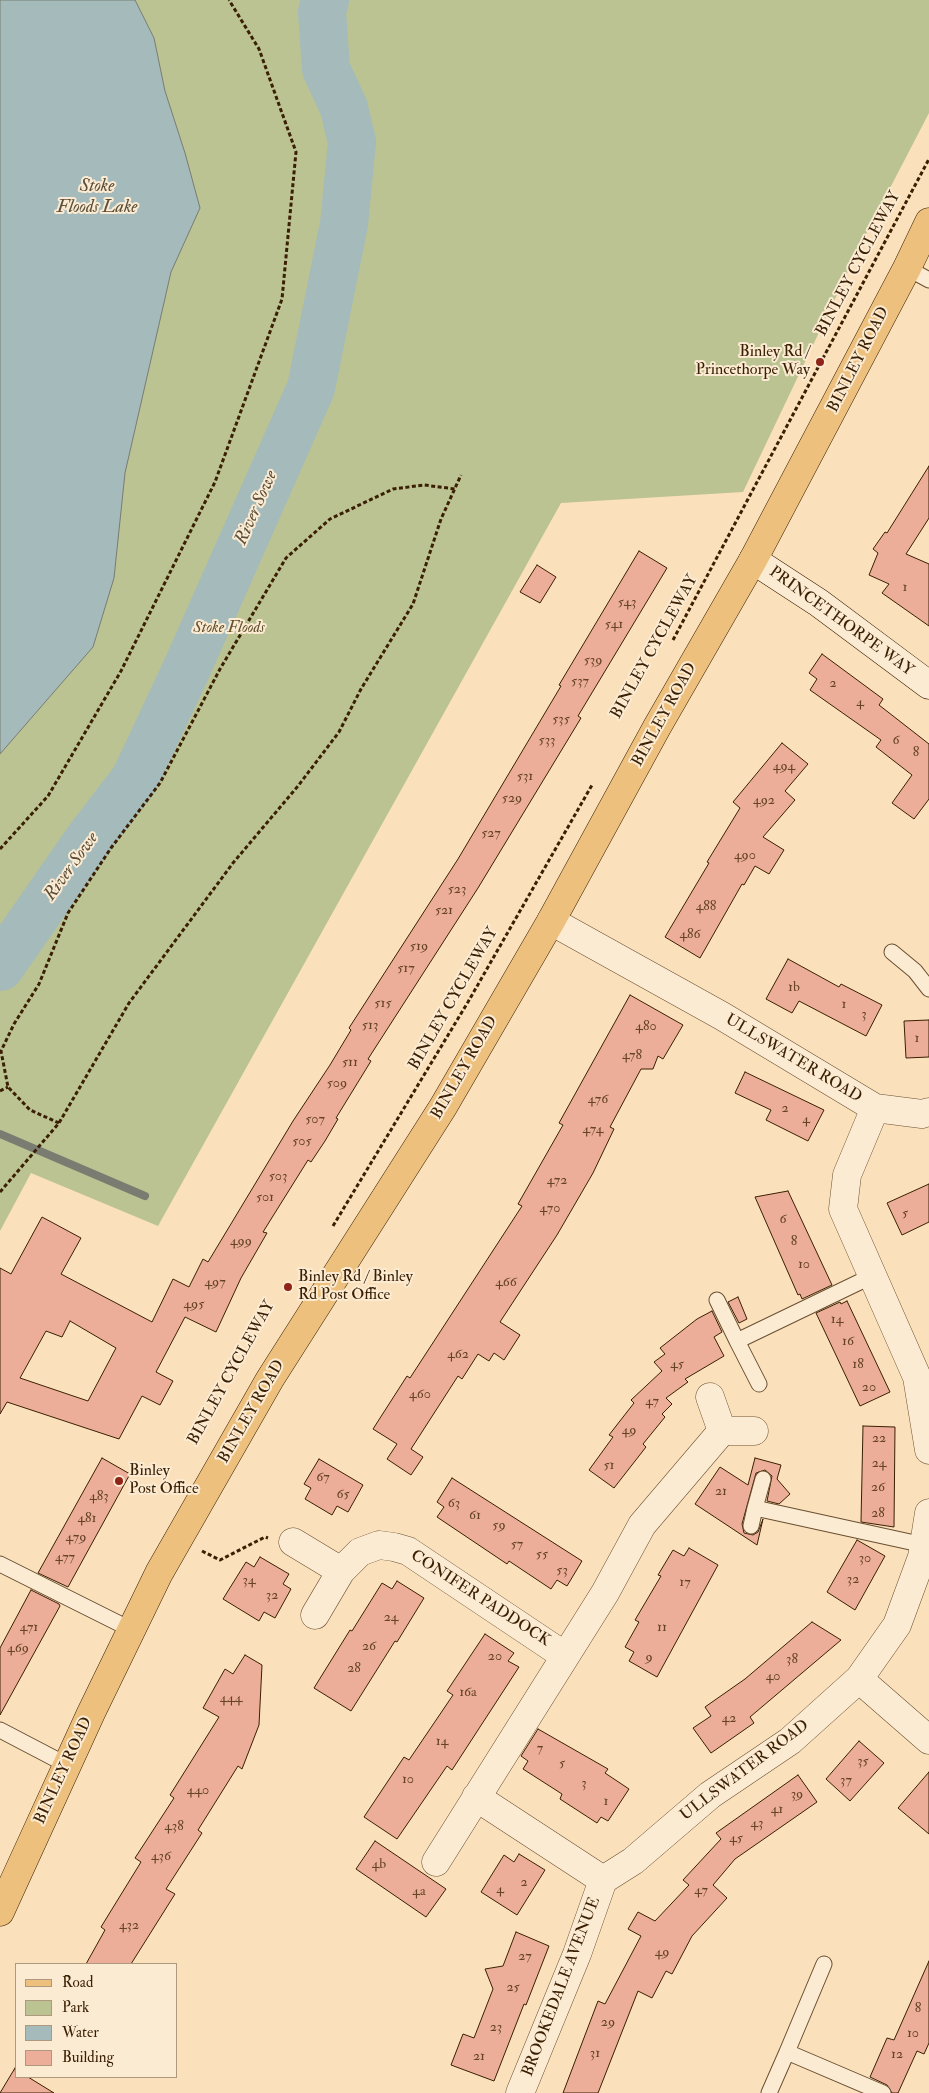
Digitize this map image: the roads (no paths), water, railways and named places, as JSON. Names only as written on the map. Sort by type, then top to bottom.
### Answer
[{"type":"main road","name":"BINLEY ROAD","points":[[0,1912],[159,1573],[270,1379],[443,1107],[551,921],[657,728],[918,274],[929,222]]},
{"type":"street","name":"PRINCETHORPE WAY","points":[[753,560],[819,603],[929,685]]},
{"type":"street","name":"ULLSWATER ROAD","points":[[551,921],[722,1016],[875,1108],[847,1174],[843,1209],[924,1392],[929,1450]]},
{"type":"street","points":[[875,1108],[922,1114],[929,1112]]},
{"type":"street","points":[[710,1397],[722,1431],[754,1431]]},
{"type":"street","name":"CONIFER PADDOCK","points":[[436,1862],[605,1593],[642,1525],[722,1431]]},
{"type":"street","name":"ULLSWATER ROAD","points":[[603,1880],[633,1861],[710,1795],[790,1740],[859,1679],[897,1625],[922,1557],[929,1514]]},
{"type":"street","points":[[293,1542],[341,1571]]},
{"type":"street","name":"CONIFER PADDOCK","points":[[315,1615],[341,1571],[360,1552],[379,1545],[394,1547],[408,1551],[565,1656]]},
{"type":"street","points":[[859,1679],[929,1740]]},
{"type":"street","points":[[476,1797],[603,1880]]},
{"type":"street","name":"BROOKEDALE AVENUE","points":[[520,2093],[577,1954],[603,1880]]},
{"type":"lane","points":[[892,952],[915,971],[929,989]]},
{"type":"lane","points":[[737,1341],[872,1276]]},
{"type":"lane","points":[[717,1300],[759,1384]]},
{"type":"lane","points":[[751,1526],[763,1479]]},
{"type":"lane","points":[[755,1508],[924,1545]]},
{"type":"lane","points":[[0,1564],[132,1630]]},
{"type":"lane","points":[[0,1730],[67,1766]]},
{"type":"lane","points":[[769,2093],[824,1964]]},
{"type":"lane","points":[[786,2052],[883,2093]]},
{"type":"water","name":"Stoke Floods Lake","points":[[0,0],[135,0],[154,38],[165,91],[200,208],[171,272],[125,473],[114,578],[93,647],[0,754]]},
{"type":"waterway","name":"River Sowe","points":[[0,967],[89,839],[135,779],[187,668],[311,388],[344,224],[352,142],[344,108],[326,69],[322,12],[325,0]]},
{"type":"waterway","points":[[0,1134],[145,1196]]},
{"type":"place","name":"Binley Rd / Princethorpe Way","points":[[820,362]]},
{"type":"place","name":"Binley Rd / Binley Rd Post Office","points":[[288,1287]]},
{"type":"place","name":"Binley Post Office","points":[[119,1481]]},
{"type":"park label","name":"Stoke Floods","points":[[229,629]]}]
